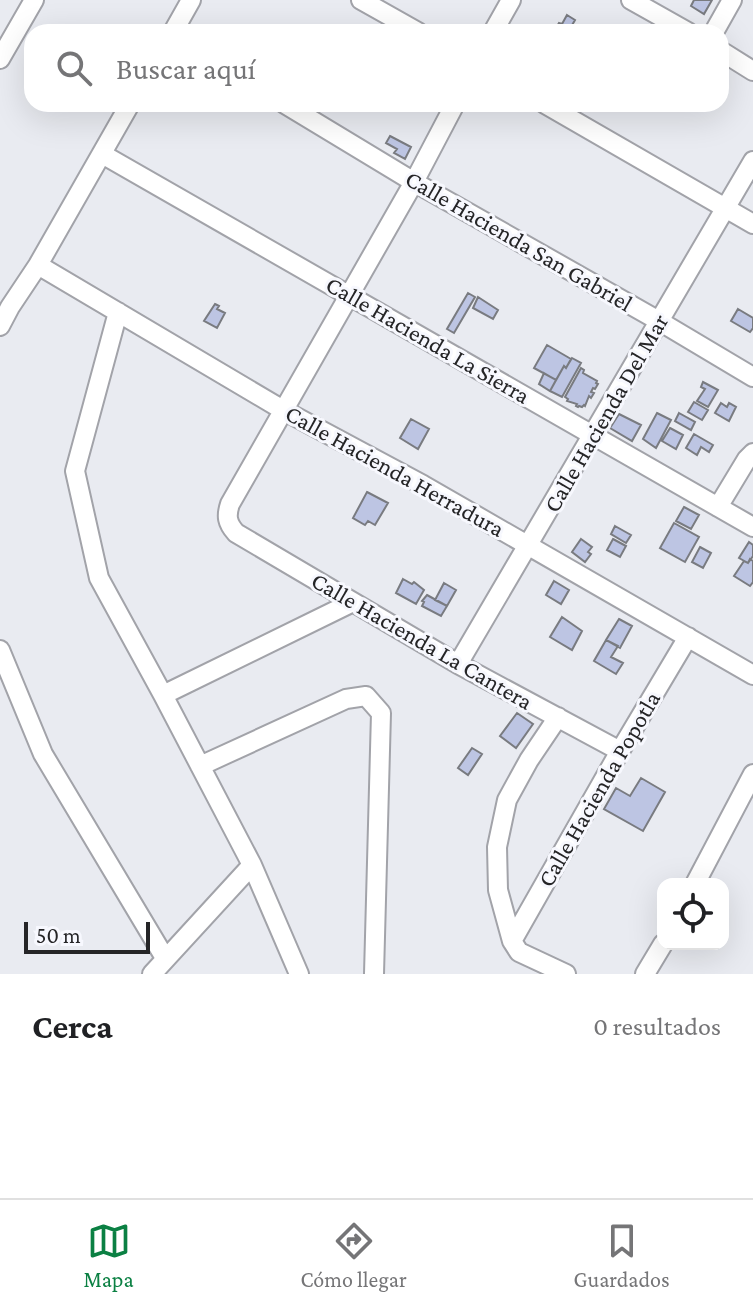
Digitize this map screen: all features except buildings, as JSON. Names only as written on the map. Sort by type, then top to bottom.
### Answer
[{"type":"street","points":[[0,59],[34,0]]},
{"type":"street","points":[[178,24],[191,0]]},
{"type":"street","points":[[361,0],[404,24]]},
{"type":"street","points":[[498,24],[511,0]]},
{"type":"street","points":[[631,0],[674,24]]},
{"type":"street","points":[[718,24],[732,0]]},
{"type":"street","points":[[729,56],[753,71]]},
{"type":"street","points":[[0,326],[126,112]]},
{"type":"street","name":"Calle Hacienda San Gabriel","points":[[298,112],[753,377]]},
{"type":"street","points":[[283,410],[451,112]]},
{"type":"street","points":[[559,112],[753,224]]},
{"type":"street","name":"Calle Hacienda La Sierra","points":[[102,154],[753,527]]},
{"type":"street","name":"Calle Hacienda Del Mar","points":[[458,664],[753,161]]},
{"type":"street","name":"Calle Hacienda Herradura","points":[[38,265],[283,410],[423,485],[753,675]]},
{"type":"street","points":[[118,312],[75,471],[99,578],[252,865],[299,974]]},
{"type":"street","name":"Calle Hacienda La Cantera","points":[[283,410],[230,504],[228,525],[236,533],[458,664],[620,751]]},
{"type":"street","points":[[718,507],[753,453]]},
{"type":"street","points":[[163,695],[353,602]]},
{"type":"street","name":"Calle Hacienda Popotla","points":[[512,941],[688,637]]},
{"type":"street","points":[[0,650],[43,754],[165,958]]},
{"type":"street","points":[[200,766],[346,699],[366,696],[381,713],[374,974]]},
{"type":"street","points":[[558,717],[507,800],[497,847],[498,890],[512,941],[519,952],[566,974]]},
{"type":"street","points":[[698,878],[753,774]]},
{"type":"street","points":[[152,974],[252,865]]},
{"type":"street","points":[[645,974],[659,950]]}]
